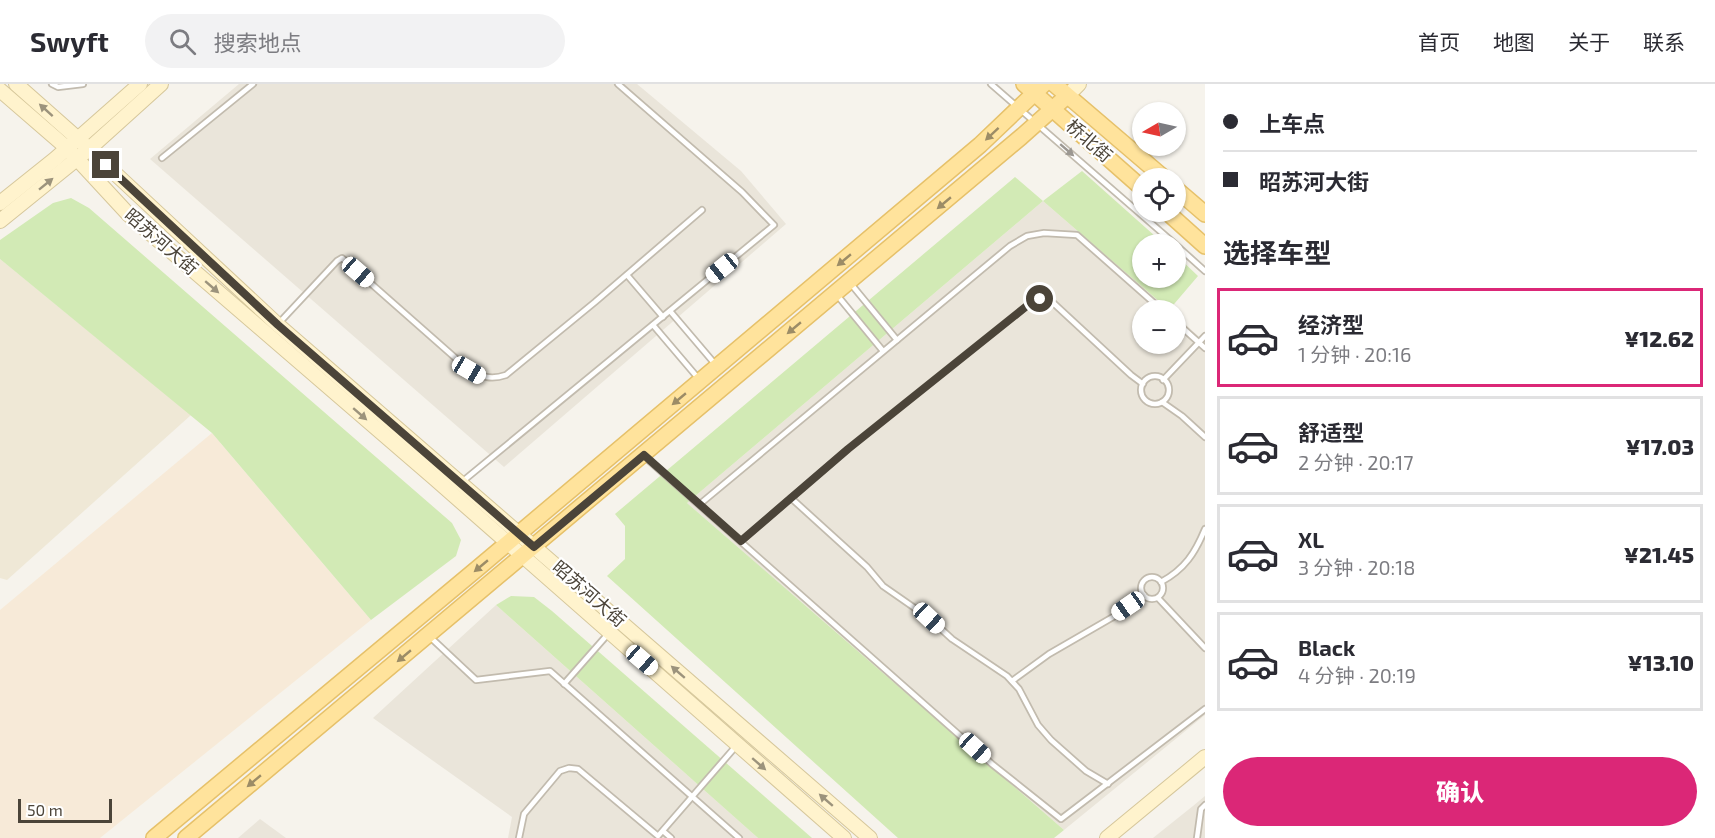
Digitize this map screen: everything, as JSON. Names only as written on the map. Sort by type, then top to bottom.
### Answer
[{"type":"main road","name":"桥北街","points":[[1054,84],[1152,168]]},
{"type":"main road","points":[[154,838],[980,145],[1019,109],[1034,87]]},
{"type":"main road","name":"桥北街","points":[[1034,87],[1053,109],[1132,179]]},
{"type":"main road","points":[[186,838],[836,294],[1067,96]]},
{"type":"main road","points":[[1186,198],[1205,214]]},
{"type":"main road","points":[[1178,222],[1205,246]]},
{"type":"street","name":"昭苏河大街","points":[[16,84],[278,325],[461,483],[513,538]]},
{"type":"street","points":[[0,203],[140,84]]},
{"type":"street","points":[[0,221],[89,149],[161,84]]},
{"type":"street","points":[[1067,96],[1079,84]]},
{"type":"street","name":"昭苏河大街","points":[[0,90],[67,148],[129,215],[513,538],[609,632],[844,838]]},
{"type":"street","name":"昭苏河大街","points":[[528,552],[870,838]]},
{"type":"street","points":[[1107,838],[1205,757]]},
{"type":"lane","points":[[52,84],[58,87],[82,84]]},
{"type":"lane","points":[[162,158],[253,84]]},
{"type":"lane","points":[[461,483],[774,225],[742,192],[618,84]]},
{"type":"lane","points":[[991,84],[1163,234]]},
{"type":"lane","points":[[278,325],[342,258],[469,370],[482,377],[497,378],[506,375],[702,210]]},
{"type":"lane","points":[[700,504],[1010,246],[1027,236],[1044,233],[1077,236],[1151,300]]},
{"type":"lane","points":[[1186,254],[1205,271]]},
{"type":"lane","points":[[627,275],[663,316]]},
{"type":"lane","points":[[849,282],[897,340]]},
{"type":"lane","points":[[836,294],[883,351]]},
{"type":"lane","points":[[741,541],[866,435],[1028,305],[1040,299],[1049,298],[1143,384]]},
{"type":"lane","points":[[670,310],[717,366]]},
{"type":"lane","points":[[653,325],[700,381]]},
{"type":"lane","points":[[1186,331],[1205,348]]},
{"type":"lane","points":[[1163,380],[1205,336]]},
{"type":"lane","points":[[1150,377],[1160,377],[1167,383],[1169,392],[1162,402],[1156,404],[1146,401],[1141,393],[1143,384],[1150,377]]},
{"type":"lane","points":[[1162,402],[1205,436]]},
{"type":"lane","points":[[644,455],[992,764],[1061,819],[1205,709]]},
{"type":"lane","points":[[791,498],[867,567],[883,586],[1012,681],[1038,725],[1051,740],[1086,771],[1108,784]]},
{"type":"lane","points":[[1161,582],[1189,561],[1205,529]]},
{"type":"lane","points":[[1156,578],[1161,582],[1162,593],[1158,598],[1152,599],[1144,595],[1142,592],[1144,580],[1156,578]]},
{"type":"lane","points":[[1012,681],[1050,654],[1113,617],[1144,595]]},
{"type":"lane","points":[[1158,598],[1205,648]]},
{"type":"lane","points":[[564,684],[609,632]]},
{"type":"lane","points":[[429,636],[476,680],[550,671],[739,838]]},
{"type":"lane","points":[[519,838],[524,814],[560,771],[569,768],[579,769],[658,836],[738,745]]},
{"type":"lane","points":[[1197,838],[1201,809],[1205,805]]},
{"type":"lane","points":[[663,831],[671,838]]},
{"type":"shaded area","points":[[239,84],[637,84],[741,171],[786,224],[504,467],[150,159]]},
{"type":"shaded area","points":[[1043,201],[1132,278],[1132,288],[1144,288],[1157,300],[1132,300],[1132,354],[1186,354],[1186,325],[1205,342],[1205,715],[1064,830],[687,503]]},
{"type":"shaded area","points":[[0,259],[191,415],[7,580],[0,578]]},
{"type":"shaded area","points":[[212,433],[371,620],[100,838],[0,838],[0,610]]},
{"type":"shaded area","points":[[496,605],[758,838],[508,838],[512,817],[373,718]]},
{"type":"shaded area","points":[[1205,796],[1205,838],[1153,838],[1193,806]]},
{"type":"shaded area","points":[[260,819],[286,838],[238,838]]},
{"type":"green space","points":[[1082,171],[1132,216],[1132,222],[1139,222],[1153,234],[1132,234],[1132,278],[1043,201]]},
{"type":"green space","points":[[1015,177],[1043,201],[687,503],[1064,830],[1054,838],[898,838],[607,576],[625,559],[625,526],[615,514]]},
{"type":"green space","points":[[71,198],[89,208],[452,523],[461,540],[456,556],[371,620],[212,433],[0,259],[0,240],[53,203]]},
{"type":"green space","points":[[1186,265],[1198,276],[1178,300],[1157,300],[1144,288],[1186,288]]},
{"type":"green space","points":[[511,596],[534,597],[552,611],[812,838],[758,838],[496,605]]},
{"type":"route","points":[[106,165],[278,325],[534,547],[644,455],[741,541],[848,449],[1028,305],[1040,299]]}]
